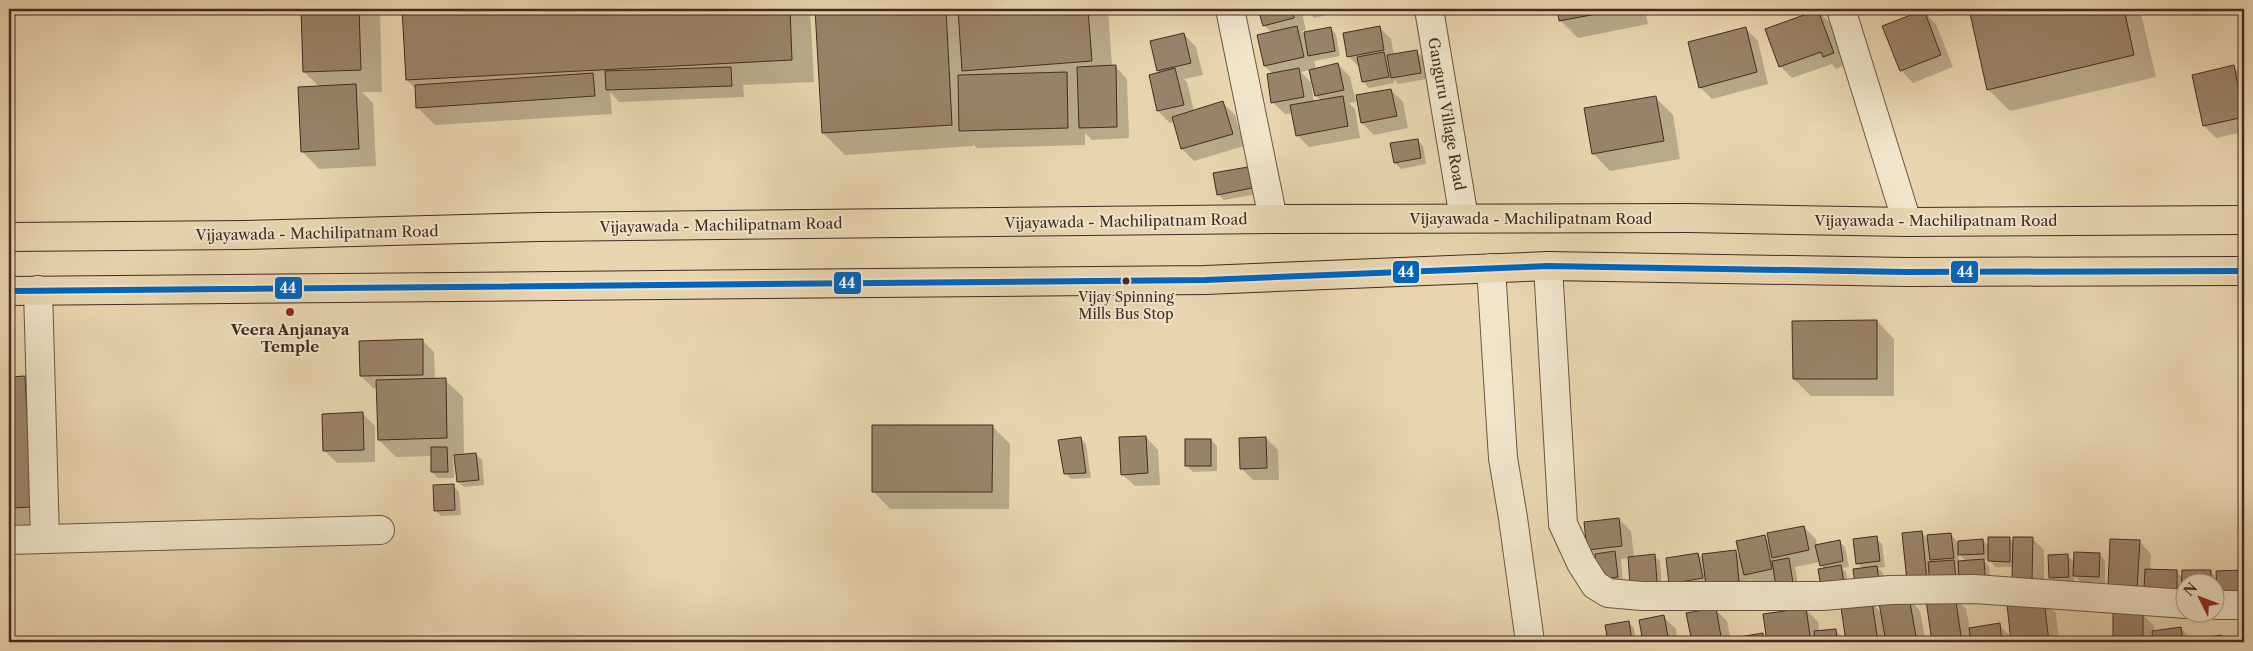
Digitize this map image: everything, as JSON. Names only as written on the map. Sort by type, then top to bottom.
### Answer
[{"type":"highway","name":"Vijayawada - Machilipatnam Road","points":[[9,236],[243,235],[540,227],[1273,219],[1688,218],[1907,222],[2244,220]]},
{"type":"highway","points":[[9,291],[1206,280],[1548,266],[1906,272],[2244,271]]},
{"type":"street","points":[[1230,9],[1273,219]]},
{"type":"street","name":"Ganguru Village Road","points":[[1429,9],[1464,218]]},
{"type":"street","points":[[1841,9],[1907,222]]},
{"type":"street","points":[[1548,266],[1563,524],[1581,563],[1595,585],[1608,593],[1672,596],[1823,596],[1890,590],[1975,589],[2176,603]]},
{"type":"street","points":[[1491,268],[1503,458],[1530,642]]},
{"type":"street","points":[[38,290],[45,539]]},
{"type":"street","points":[[9,540],[380,530]]},
{"type":"street","points":[[2226,605],[2244,605]]},
{"type":"building","points":[[301,9],[359,9],[361,70],[303,72]]},
{"type":"building","points":[[402,9],[790,9],[792,60],[406,80]]},
{"type":"building","points":[[815,9],[946,9],[952,125],[822,133]]},
{"type":"building","points":[[958,9],[1088,9],[1092,61],[962,71]]},
{"type":"building","points":[[1258,9],[1292,9],[1294,18],[1263,26]]},
{"type":"building","points":[[1557,9],[1623,9],[1559,21]]},
{"type":"building","points":[[1969,9],[2124,9],[2134,55],[1987,90]]},
{"type":"building","points":[[1818,10],[1834,53],[1823,57],[1821,52],[1779,67],[1765,29]]},
{"type":"building","points":[[1924,10],[1941,55],[1900,71],[1882,26]]},
{"type":"building","points":[[1297,26],[1304,57],[1264,66],[1257,35]]},
{"type":"building","points":[[1380,26],[1384,50],[1347,57],[1343,33]]},
{"type":"building","points":[[1331,27],[1335,51],[1308,56],[1304,32]]},
{"type":"building","points":[[1746,27],[1757,72],[1699,88],[1688,42]]},
{"type":"building","points":[[1184,33],[1191,63],[1157,71],[1150,41]]},
{"type":"building","points":[[1417,50],[1421,73],[1391,78],[1387,55]]},
{"type":"building","points":[[1384,52],[1389,77],[1362,82],[1357,57]]},
{"type":"building","points":[[1338,63],[1344,90],[1315,96],[1309,70]]},
{"type":"building","points":[[1116,65],[1117,127],[1079,128],[1077,67]]},
{"type":"building","points":[[2234,65],[2244,117],[2203,126],[2192,75]]},
{"type":"building","points":[[731,67],[732,86],[606,90],[605,71]]},
{"type":"building","points":[[1175,68],[1184,105],[1157,111],[1149,75]]},
{"type":"building","points":[[1299,68],[1304,97],[1271,103],[1267,74]]},
{"type":"building","points":[[1067,72],[1068,128],[959,131],[958,75]]},
{"type":"building","points":[[593,73],[595,96],[416,108],[415,85]]},
{"type":"building","points":[[356,84],[359,149],[301,152],[298,87]]},
{"type":"building","points":[[1391,89],[1397,116],[1361,123],[1356,95]]},
{"type":"building","points":[[1343,96],[1348,126],[1296,136],[1290,105]]},
{"type":"building","points":[[1656,96],[1664,141],[1592,154],[1584,108]]},
{"type":"building","points":[[1223,101],[1233,134],[1181,149],[1172,117]]},
{"type":"building","points":[[1418,139],[1421,158],[1394,163],[1390,143]]},
{"type":"building","points":[[1248,167],[1252,188],[1217,195],[1213,173]]},
{"type":"building","points":[[1877,320],[1877,379],[1793,379],[1792,321]]},
{"type":"building","points":[[423,339],[423,375],[360,376],[359,341]]},
{"type":"building","points":[[25,376],[32,507],[9,508],[9,377]]},
{"type":"building","points":[[446,378],[447,438],[378,440],[376,380]]},
{"type":"building","points":[[363,412],[364,450],[323,451],[322,414]]},
{"type":"building","points":[[872,425],[993,425],[992,492],[872,492]]},
{"type":"building","points":[[1146,436],[1148,473],[1121,475],[1119,437]]},
{"type":"building","points":[[1081,437],[1086,473],[1064,474],[1058,440]]},
{"type":"building","points":[[1266,437],[1267,468],[1240,469],[1239,438]]},
{"type":"building","points":[[1185,439],[1211,439],[1211,466],[1185,466]]},
{"type":"building","points":[[431,447],[447,447],[448,472],[431,472]]},
{"type":"building","points":[[476,453],[479,480],[457,482],[454,455]]},
{"type":"building","points":[[454,484],[455,510],[434,511],[433,485]]},
{"type":"building","points":[[1619,518],[1622,546],[1587,550],[1584,522]]},
{"type":"building","points":[[1804,526],[1809,550],[1772,558],[1767,533]]},
{"type":"building","points":[[1922,531],[1927,580],[1907,581],[1902,533]]},
{"type":"building","points":[[1951,533],[1954,558],[1930,560],[1927,535]]},
{"type":"building","points":[[1765,535],[1772,569],[1744,575],[1736,541]]},
{"type":"building","points":[[1877,536],[1880,561],[1856,564],[1853,539]]},
{"type":"building","points":[[1988,537],[2010,537],[2010,562],[1988,561]]},
{"type":"building","points":[[2013,537],[2033,537],[2032,579],[2012,579]]},
{"type":"building","points":[[1983,539],[1984,554],[1958,555],[1958,541]]},
{"type":"building","points":[[2110,539],[2140,540],[2137,589],[2108,587]]},
{"type":"building","points":[[1840,540],[1843,561],[1820,566],[1815,545]]},
{"type":"building","points":[[1736,550],[1739,581],[1706,585],[1702,554]]},
{"type":"building","points":[[1615,551],[1618,577],[1597,580],[1595,554]]},
{"type":"building","points":[[2074,552],[2100,553],[2099,577],[2073,576]]},
{"type":"building","points":[[1698,553],[1703,578],[1669,584],[1666,558]]},
{"type":"building","points":[[1655,554],[1657,582],[1630,584],[1628,557]]},
{"type":"building","points":[[2068,554],[2069,577],[2049,578],[2048,555]]},
{"type":"building","points":[[1789,558],[1793,583],[1776,586],[1772,561]]},
{"type":"building","points":[[1984,559],[1985,576],[1959,578],[1958,561]]},
{"type":"building","points":[[1954,560],[1956,580],[1930,583],[1928,562]]},
{"type":"building","points":[[1841,565],[1844,583],[1821,587],[1818,569]]},
{"type":"building","points":[[1877,566],[1879,581],[1855,584],[1853,569]]},
{"type":"building","points":[[2145,569],[2177,570],[2176,591],[2144,590]]},
{"type":"building","points":[[2182,570],[2211,570],[2211,574],[2182,574]]},
{"type":"building","points":[[2243,570],[2244,591],[2226,592],[2226,574],[2216,574],[2216,571]]},
{"type":"building","points":[[1955,596],[1962,642],[1932,642],[1926,600]]},
{"type":"building","points":[[1909,597],[1917,642],[1886,642],[1879,603]]},
{"type":"building","points":[[2044,600],[2049,642],[2011,642],[2007,604]]},
{"type":"building","points":[[1872,602],[1878,642],[1846,642],[1841,607]]},
{"type":"building","points":[[1716,608],[1722,642],[1692,642],[1686,613]]},
{"type":"building","points":[[1806,608],[1811,642],[1767,642],[1763,614]]},
{"type":"building","points":[[2113,613],[2143,613],[2143,642],[2113,642]]},
{"type":"building","points":[[1664,615],[1669,642],[1643,642],[1639,620]]},
{"type":"building","points":[[1629,621],[1632,641],[1608,642],[1605,625]]},
{"type":"building","points":[[2000,623],[2002,642],[1971,642],[1969,628]]},
{"type":"building","points":[[2181,627],[2183,642],[2153,642],[2152,631]]},
{"type":"building","points":[[1836,629],[1837,642],[1815,642],[1814,631]]},
{"type":"building","points":[[1763,633],[1764,642],[1734,642],[1733,638]]},
{"type":"building","points":[[2221,635],[2222,642],[2198,642],[2198,639]]},
{"type":"transit line","name":"44","points":[[9,291],[1205,280],[1548,266],[1906,272],[2244,271]]},
{"type":"place","name":"Vijay Spinning Mills Bus Stop","points":[[1126,281]]},
{"type":"place","name":"Veera Anjanaya Temple","points":[[290,312]]}]
